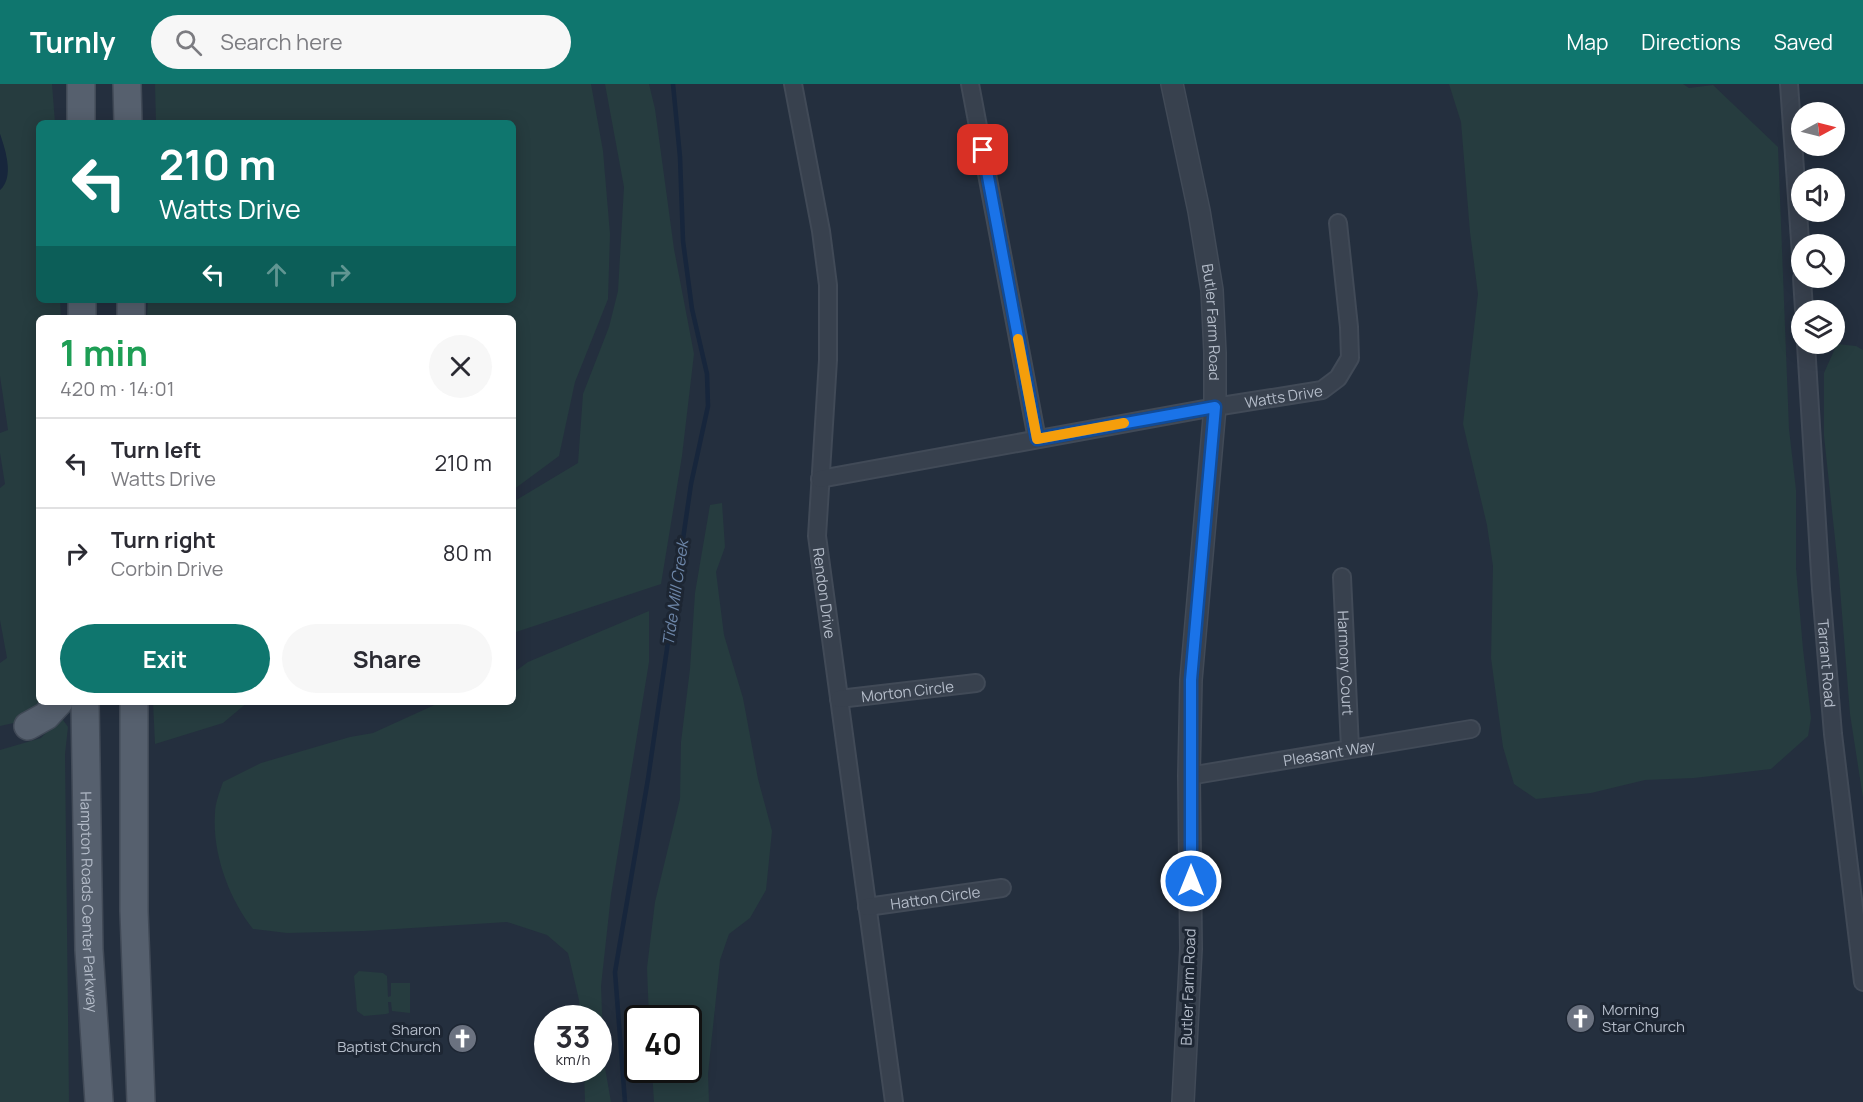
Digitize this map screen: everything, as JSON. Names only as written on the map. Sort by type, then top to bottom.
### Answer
[{"type":"main road","points":[[81,84],[81,120]]},
{"type":"main road","points":[[128,84],[128,120]]},
{"type":"main road","points":[[28,726],[46,716],[56,705]]},
{"type":"main road","name":"Hampton Roads Center Parkway","points":[[85,705],[89,950],[99,1102]]},
{"type":"main road","points":[[134,705],[134,911],[141,1102]]},
{"type":"street","name":"Rendon Drive","points":[[793,84],[821,231],[828,285],[828,360],[817,536],[894,1102]]},
{"type":"street","points":[[970,84],[1037,439]]},
{"type":"street","name":"Butler Farm Road","points":[[1172,84],[1199,211],[1212,290],[1215,353],[1215,407],[1191,680],[1189,776],[1191,949],[1183,1102]]},
{"type":"street","points":[[1789,84],[1800,234]]},
{"type":"street","name":"Watts Drive","points":[[820,479],[1215,407],[1322,390],[1338,378],[1350,357],[1338,223]]},
{"type":"street","name":"Tarrant Road","points":[[1807,354],[1821,589],[1833,734],[1863,982]]},
{"type":"street","name":"Harmony Court","points":[[1342,577],[1350,748]]},
{"type":"street","name":"Morton Circle","points":[[839,699],[976,683]]},
{"type":"street","name":"Pleasant Way","points":[[1189,776],[1471,729]]},
{"type":"street","name":"Hatton Circle","points":[[867,907],[1002,888]]},
{"type":"green space","points":[[0,84],[52,84],[55,120],[36,120],[36,303],[60,303],[61,315],[36,315],[36,705],[41,705],[18,722],[0,726],[0,663],[7,658],[0,620],[0,488],[5,484],[0,453],[0,433],[8,430],[0,376],[0,190],[3,187],[6,154],[0,134]]},
{"type":"green space","points":[[155,84],[591,84],[603,151],[610,234],[608,299],[575,382],[559,456],[516,488],[516,315],[147,315],[148,303],[516,303],[516,120],[156,120]]},
{"type":"green space","points":[[605,84],[649,84],[655,109],[674,249],[694,354],[682,456],[661,584],[516,632],[516,500],[578,463],[583,394],[609,327],[618,291],[624,187]]},
{"type":"green space","points":[[1449,84],[1683,84],[1689,88],[1713,85],[1778,147],[1789,429],[1796,490],[1796,568],[1811,718],[1808,736],[1771,769],[1694,778],[1645,780],[1591,793],[1536,799],[1514,784],[1503,747],[1491,658],[1493,566],[1487,525],[1463,424],[1478,294],[1470,232],[1461,122]]},
{"type":"green space","points":[[1845,345],[1856,346],[1863,350],[1863,798],[1850,714],[1839,576],[1824,436],[1824,373],[1833,354],[1845,354]]},
{"type":"green space","points":[[722,503],[725,547],[716,572],[724,635],[743,698],[758,779],[772,831],[766,890],[750,918],[729,934],[720,960],[708,1074],[709,1102],[654,1102],[653,1083],[702,1083],[702,1005],[648,1005],[647,968],[655,902],[680,799],[681,742],[690,669],[695,593],[710,505]]},
{"type":"green space","points":[[649,611],[649,662],[611,895],[601,986],[602,1005],[579,1005],[568,953],[547,935],[507,922],[364,931],[287,933],[253,929],[230,890],[219,859],[215,813],[223,782],[261,763],[350,737],[373,733],[434,705],[516,705],[516,671],[528,662]]},
{"type":"green space","points":[[153,705],[244,705],[223,723],[155,744]]},
{"type":"green space","points":[[61,717],[68,727],[65,754],[69,1102],[0,1102],[0,750],[41,738]]},
{"type":"green space","points":[[359,971],[383,973],[387,976],[388,997],[391,996],[391,983],[410,983],[410,1013],[392,1011],[391,1002],[388,1002],[389,1013],[386,1014],[364,1016],[357,1011],[354,976]]},
{"type":"green space","points":[[584,1083],[608,1083],[611,1102],[585,1102]]},
{"type":"water","points":[[0,134],[8,171],[5,184],[0,190]]},
{"type":"waterway","name":"Tide Mill Creek","points":[[625,1102],[615,972],[648,779],[691,484],[708,406],[707,374],[692,309],[683,241],[680,157],[673,84]]},
{"type":"slow traffic","points":[[1018,339],[1037,439],[1124,423]]},
{"type":"place","name":"Morning Star Church","points":[[1581,1018]]},
{"type":"place","name":"Sharon Baptist Church","points":[[462,1038]]},
{"type":"route","points":[[983,150],[1037,439],[1215,407],[1191,680],[1189,776],[1191,881]]}]
